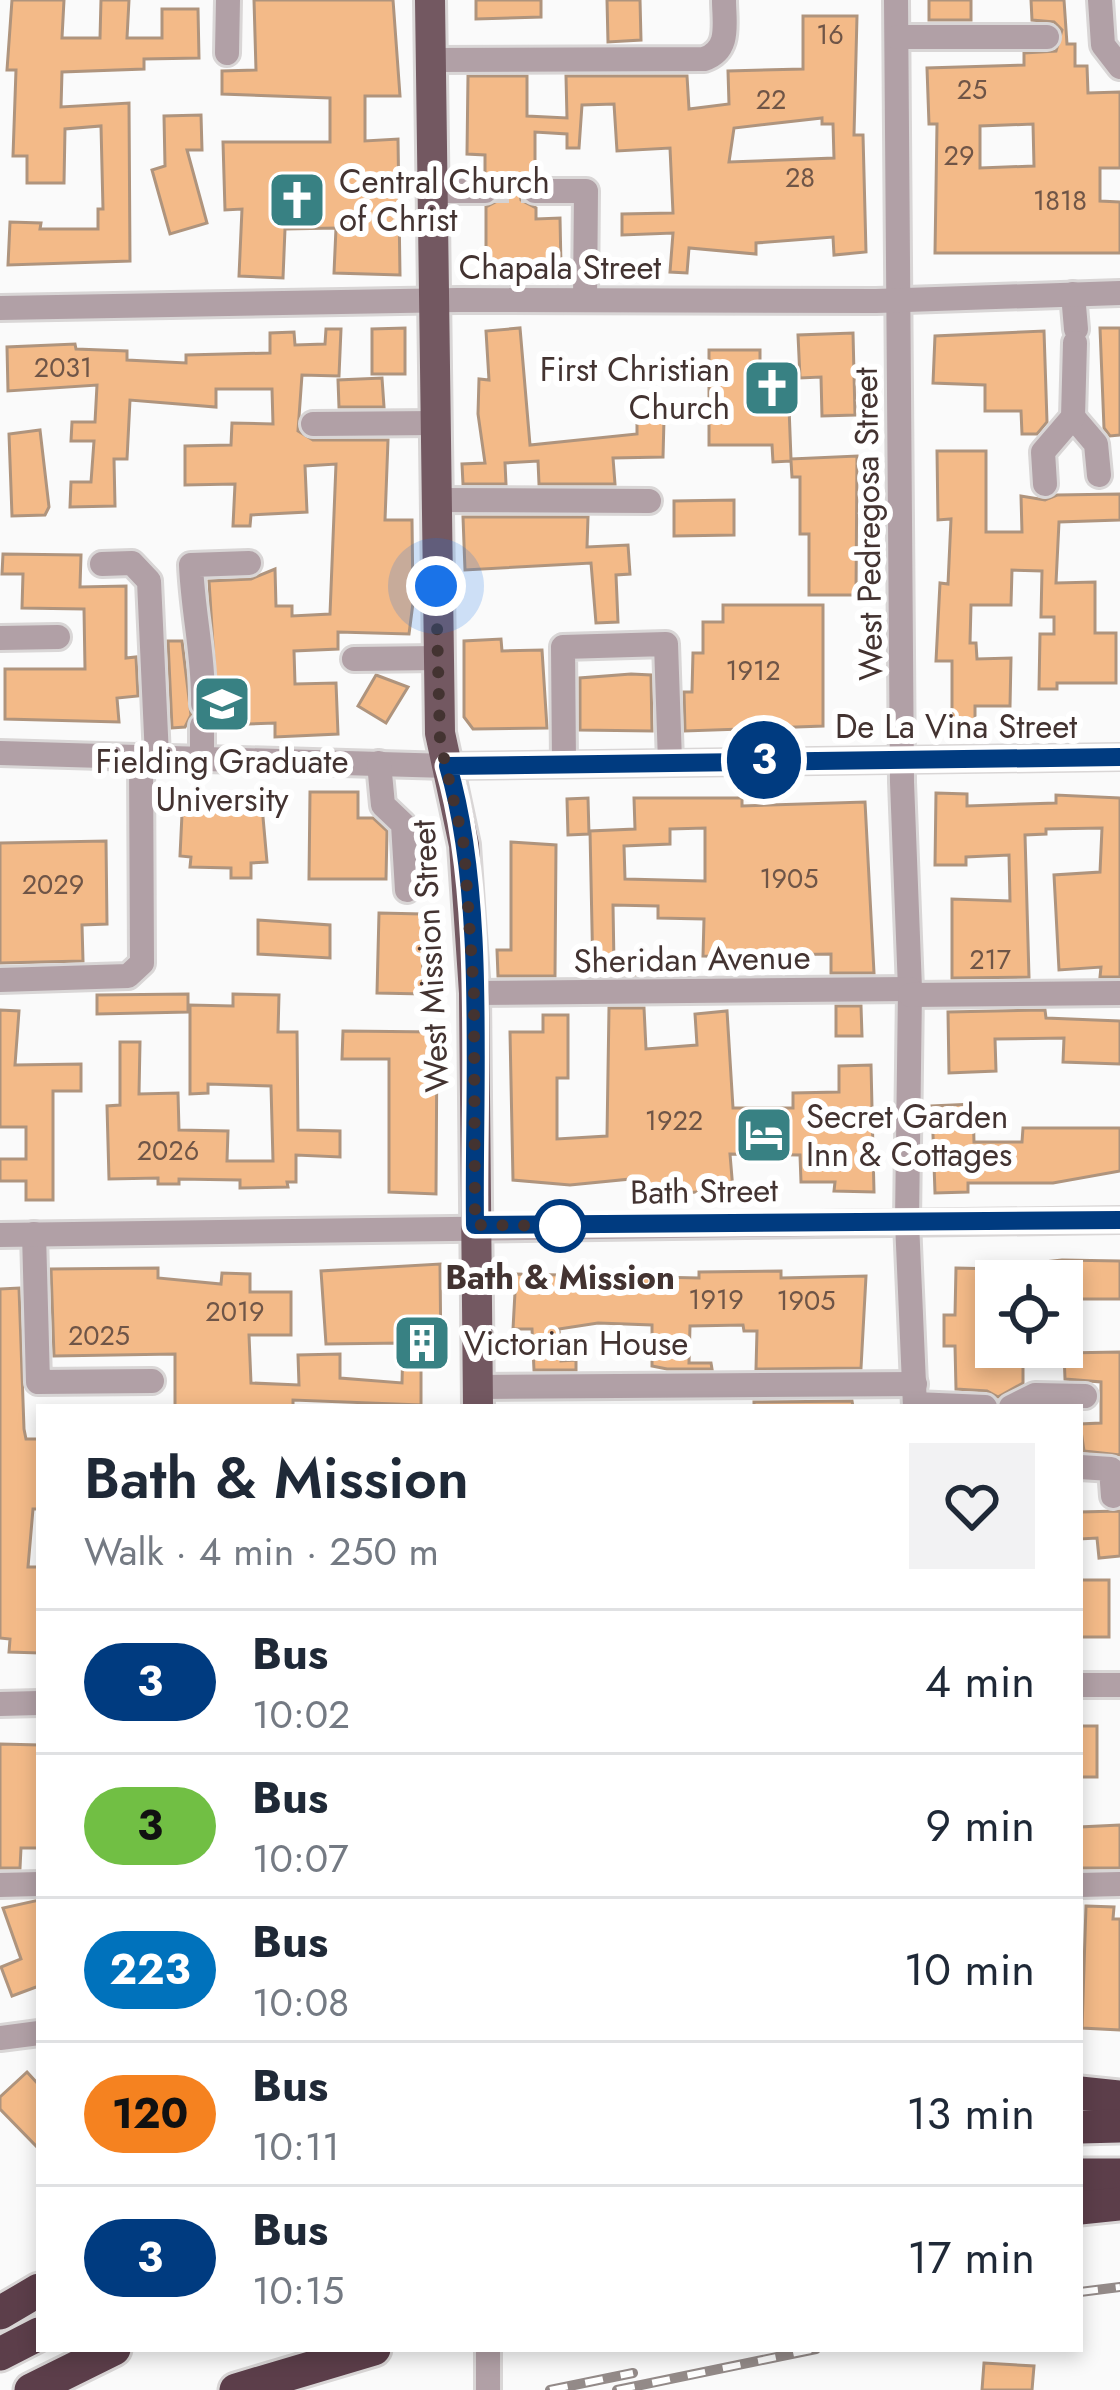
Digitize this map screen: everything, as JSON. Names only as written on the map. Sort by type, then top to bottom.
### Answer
[{"type":"highway","points":[[1083,2093],[1120,2097]]},
{"type":"highway","points":[[1083,2127],[1120,2126]]},
{"type":"highway","points":[[1083,2175],[1120,2175]]},
{"type":"highway","points":[[1083,2208],[1120,2204]]},
{"type":"highway","points":[[0,2313],[36,2292]]},
{"type":"highway","points":[[0,2354],[36,2336]]},
{"type":"highway","points":[[31,2390],[108,2352]]},
{"type":"highway","points":[[236,2390],[364,2352]]},
{"type":"main road","name":"West Mission Street","points":[[430,0],[440,741],[464,845],[474,994],[478,1397]]},
{"type":"street","points":[[227,53],[228,0]]},
{"type":"street","points":[[431,59],[704,58],[715,55],[724,41],[724,0]]},
{"type":"street","name":"West Pedregosa Street","points":[[896,0],[903,759],[910,992],[907,1222],[915,1398]]},
{"type":"street","points":[[1100,0],[1103,45],[1120,67]]},
{"type":"street","points":[[897,37],[1046,38]]},
{"type":"street","points":[[433,191],[485,191]]},
{"type":"street","points":[[536,191],[586,191],[585,300]]},
{"type":"street","points":[[1045,484],[1043,452],[1073,417],[1073,293]]},
{"type":"street","name":"Chapala Street","points":[[0,308],[434,300],[899,300],[1120,293]]},
{"type":"street","points":[[1073,417],[1091,434],[1099,475]]},
{"type":"street","points":[[313,424],[435,423]]},
{"type":"street","points":[[435,500],[649,500]]},
{"type":"street","points":[[0,980],[128,976],[142,963],[149,581],[132,563],[102,565]]},
{"type":"street","points":[[202,758],[204,651],[194,634],[191,565],[248,563]]},
{"type":"street","points":[[0,638],[58,638]]},
{"type":"street","points":[[564,763],[563,647],[666,644],[670,762]]},
{"type":"street","points":[[354,659],[438,658]]},
{"type":"street","name":"De La Vina Street","points":[[0,753],[448,766],[1120,757]]},
{"type":"street","points":[[379,763],[383,805],[404,824],[407,890]]},
{"type":"street","name":"Sheridan Avenue","points":[[474,994],[1120,993]]},
{"type":"street","name":"Bath Street","points":[[0,1235],[475,1225],[1120,1220]]},
{"type":"street","points":[[34,1234],[38,1382],[152,1381]]},
{"type":"street","points":[[1017,1404],[1035,1395],[1084,1396]]},
{"type":"street","points":[[478,1397],[915,1398],[962,1404]]},
{"type":"street","points":[[1083,1466],[1111,1469],[1113,1496]]},
{"type":"street","points":[[1083,1685],[1120,1685]]},
{"type":"street","points":[[0,1704],[36,1703]]},
{"type":"street","points":[[0,1885],[36,1884]]},
{"type":"street","points":[[1083,1886],[1120,1884]]},
{"type":"street","points":[[0,2038],[36,2033]]},
{"type":"street","points":[[488,2352],[488,2390]]},
{"type":"building","points":[[12,0],[64,0],[62,38],[100,38],[101,0],[129,0],[127,38],[162,38],[162,9],[198,9],[199,58],[144,59],[144,69],[62,72],[61,107],[129,103],[130,261],[8,265],[10,222],[41,223],[40,229],[98,229],[98,209],[103,209],[101,126],[65,129],[64,183],[27,183],[27,156],[13,156],[16,70],[7,70]]},
{"type":"building","points":[[254,0],[393,0],[400,96],[365,96],[365,141],[398,139],[400,275],[334,273],[336,228],[285,229],[283,278],[239,276],[242,209],[225,210],[223,142],[330,142],[330,98],[222,94],[222,71],[256,70]]},
{"type":"building","points":[[476,0],[541,0],[541,17],[476,19]]},
{"type":"building","points":[[607,0],[640,0],[641,40],[608,42]]},
{"type":"building","points":[[929,0],[971,0],[971,20],[929,20]]},
{"type":"building","points":[[1031,0],[1064,0],[1067,44],[1075,44],[1075,66],[1087,66],[1088,93],[1120,92],[1120,168],[1100,168],[1100,201],[1120,202],[1120,253],[935,253],[937,124],[929,124],[927,68],[1024,65],[1024,53],[1056,51],[1062,30],[1054,22],[1032,20]],"holes":[[[1033,124],[1034,166],[980,168],[980,126]]]},
{"type":"building","points":[[803,16],[857,16],[854,135],[863,135],[866,252],[834,255],[833,237],[756,243],[756,254],[689,248],[687,273],[670,272],[673,233],[622,235],[622,214],[673,213],[670,148],[617,151],[614,104],[582,105],[579,148],[567,148],[567,134],[535,132],[535,175],[526,177],[519,190],[521,200],[536,208],[536,219],[560,218],[561,266],[486,267],[486,207],[499,200],[501,190],[485,175],[485,155],[467,154],[468,76],[527,76],[527,116],[567,118],[566,76],[687,76],[689,109],[729,104],[728,71],[803,69]],"holes":[[[822,118],[822,124],[833,124],[834,158],[729,162],[734,128]]]},
{"type":"building","points":[[201,115],[202,150],[187,150],[207,223],[170,234],[152,170],[165,166],[164,116]]},
{"type":"building","points":[[405,328],[405,374],[372,374],[372,329]]},
{"type":"building","points":[[520,328],[530,445],[637,434],[637,419],[664,419],[663,457],[613,458],[615,484],[539,484],[538,461],[505,463],[506,484],[463,484],[462,464],[485,463],[478,414],[479,379],[489,380],[486,331]]},
{"type":"building","points":[[1100,328],[1120,328],[1120,435],[1110,436],[1104,428]]},
{"type":"building","points":[[326,329],[341,329],[339,376],[302,375],[298,431],[313,440],[388,440],[385,520],[412,520],[413,603],[409,634],[338,632],[338,649],[294,651],[295,684],[336,683],[338,734],[275,737],[275,723],[218,725],[209,581],[251,579],[275,569],[276,606],[292,606],[292,616],[330,614],[336,464],[305,466],[307,512],[251,515],[250,526],[233,526],[235,484],[185,485],[185,446],[231,445],[232,423],[273,424],[272,389],[216,389],[216,407],[130,400],[127,459],[114,459],[115,506],[70,507],[71,482],[91,482],[94,441],[71,441],[72,422],[95,422],[97,385],[8,391],[7,347],[75,344],[76,349],[127,351],[127,360],[186,363],[186,355],[270,353],[270,333],[294,332],[295,345],[325,344]]},
{"type":"building","points":[[1044,331],[1047,422],[1037,434],[1022,434],[1021,411],[985,411],[985,385],[933,383],[935,336]]},
{"type":"building","points":[[853,333],[855,415],[822,416],[821,377],[800,378],[798,335]]},
{"type":"building","points":[[709,350],[760,350],[760,408],[789,407],[791,459],[857,456],[856,595],[809,595],[809,534],[800,534],[800,477],[792,477],[791,461],[773,462],[772,445],[709,445]]},
{"type":"building","points":[[382,378],[384,407],[339,407],[338,380]]},
{"type":"building","points":[[40,430],[49,507],[45,515],[12,516],[9,434]]},
{"type":"building","points":[[937,451],[986,451],[986,532],[1022,532],[1021,496],[1045,500],[1057,495],[1120,494],[1120,520],[1059,522],[1056,583],[1095,582],[1095,633],[1116,633],[1116,683],[1057,683],[1057,689],[1039,689],[1040,634],[1054,634],[1054,617],[1041,617],[1042,571],[1012,570],[1011,605],[971,605],[970,643],[976,643],[977,659],[1011,658],[1010,706],[975,706],[975,725],[952,725],[952,661],[936,661],[940,583],[948,584],[951,519],[938,520]]},
{"type":"building","points":[[734,500],[734,535],[674,536],[674,501]]},
{"type":"building","points":[[463,517],[588,517],[587,547],[628,545],[630,574],[616,575],[618,622],[596,623],[591,563],[465,570]]},
{"type":"building","points":[[3,554],[81,555],[80,587],[126,586],[126,658],[136,657],[138,696],[117,698],[119,722],[5,719],[5,669],[85,669],[84,609],[22,608],[23,574],[2,574]]},
{"type":"building","points":[[723,605],[823,605],[823,726],[685,731],[684,692],[692,692],[693,653],[703,653],[703,622],[723,622]]},
{"type":"building","points":[[501,639],[502,651],[542,650],[547,728],[473,729],[464,717],[464,641]]},
{"type":"building","points":[[168,641],[182,641],[191,715],[185,727],[172,728]]},
{"type":"building","points":[[376,675],[408,687],[386,723],[358,706]]},
{"type":"building","points":[[651,675],[652,731],[580,730],[580,678]]},
{"type":"building","points":[[310,792],[358,792],[358,818],[373,818],[387,831],[386,879],[309,879]]},
{"type":"building","points":[[183,793],[217,795],[216,806],[262,806],[267,862],[251,863],[251,878],[231,878],[231,868],[190,867],[191,857],[180,856]]},
{"type":"building","points":[[936,793],[967,794],[967,806],[1056,803],[1056,795],[1120,798],[1120,977],[1100,977],[1101,967],[1059,970],[1054,875],[1100,872],[1102,828],[1046,829],[1046,834],[1025,835],[1029,977],[952,978],[952,899],[1010,901],[1009,855],[966,857],[966,865],[935,865]]},
{"type":"building","points":[[588,798],[589,834],[568,835],[567,799]]},
{"type":"building","points":[[634,798],[742,798],[742,806],[865,802],[874,973],[831,973],[831,954],[776,955],[776,965],[753,966],[752,957],[703,956],[704,919],[658,918],[658,906],[613,905],[614,965],[635,964],[635,975],[593,975],[590,831],[635,829]],"holes":[[[705,828],[705,881],[625,879],[624,846],[670,844],[670,829]]]},
{"type":"building","points":[[106,841],[107,924],[82,925],[83,961],[0,963],[0,843]]},
{"type":"building","points":[[511,842],[556,845],[555,976],[498,976],[497,950],[511,950]]},
{"type":"building","points":[[379,913],[422,914],[423,994],[377,993]]},
{"type":"building","points":[[258,920],[330,925],[330,958],[258,954]]},
{"type":"building","points":[[188,994],[188,1012],[97,1014],[97,995]]},
{"type":"building","points":[[233,994],[279,995],[278,1032],[297,1032],[298,1130],[340,1131],[340,1157],[296,1155],[296,1182],[287,1182],[288,1187],[240,1188],[240,1180],[179,1179],[179,1184],[158,1184],[158,1178],[109,1179],[107,1106],[120,1105],[120,1042],[140,1042],[139,1094],[178,1093],[179,1130],[228,1131],[227,1161],[273,1161],[271,1086],[208,1084],[208,1093],[190,1094],[190,1005],[233,1006]]},
{"type":"building","points":[[836,1006],[861,1006],[862,1036],[836,1036]]},
{"type":"building","points":[[609,1008],[644,1008],[646,1049],[697,1045],[695,1014],[727,1011],[733,1108],[793,1108],[793,1093],[839,1092],[839,1066],[871,1065],[874,1192],[834,1191],[835,1182],[801,1182],[800,1155],[730,1154],[733,1190],[662,1194],[661,1188],[631,1187],[631,1179],[570,1185],[513,1180],[510,1032],[543,1032],[543,1015],[568,1015],[568,1078],[557,1078],[557,1139],[607,1136]]},
{"type":"building","points":[[0,1010],[19,1011],[15,1065],[81,1064],[81,1091],[53,1091],[53,1200],[26,1200],[26,1181],[0,1181],[0,1159],[26,1159],[26,1127],[0,1127]]},
{"type":"building","points":[[1045,1010],[1046,1018],[1120,1021],[1120,1064],[1063,1062],[1064,1038],[995,1039],[996,1071],[949,1073],[948,1012]]},
{"type":"building","points":[[343,1031],[437,1032],[436,1194],[389,1192],[389,1059],[342,1059]]},
{"type":"building","points":[[973,1104],[974,1142],[1022,1142],[1023,1128],[1120,1128],[1120,1171],[1053,1183],[968,1183],[968,1192],[935,1193],[932,1106]]},
{"type":"building","points":[[1083,1260],[1120,1261],[1120,1299],[1083,1299]]},
{"type":"building","points":[[440,1264],[441,1364],[421,1364],[421,1404],[293,1400],[293,1404],[175,1404],[175,1354],[54,1356],[51,1269],[158,1268],[158,1278],[221,1284],[222,1273],[250,1274],[250,1292],[291,1292],[291,1335],[249,1335],[251,1383],[299,1385],[298,1355],[340,1354],[340,1378],[402,1383],[403,1343],[326,1344],[321,1271]]},
{"type":"building","points":[[956,1268],[975,1268],[975,1368],[1023,1368],[1023,1383],[998,1397],[987,1391],[956,1389],[955,1346],[944,1346],[944,1315],[955,1315]]},
{"type":"building","points":[[781,1271],[781,1278],[866,1276],[861,1368],[756,1369],[757,1331],[744,1331],[743,1325],[690,1326],[689,1363],[711,1363],[712,1369],[667,1369],[652,1366],[652,1325],[598,1323],[559,1329],[561,1361],[576,1360],[576,1370],[534,1370],[532,1329],[513,1329],[516,1274],[699,1278],[699,1272]]},
{"type":"building","points":[[19,1288],[24,1429],[26,1439],[36,1439],[36,1509],[28,1567],[36,1567],[36,1653],[9,1652],[10,1639],[0,1638],[0,1289]]},
{"type":"building","points":[[1120,1352],[1120,1455],[1084,1451],[1083,1424],[1101,1423],[1101,1382],[1065,1379],[1065,1368],[1083,1368],[1083,1353]]},
{"type":"building","points":[[852,1401],[852,1404],[754,1404]]},
{"type":"building","points":[[1120,1511],[1120,1556],[1099,1558],[1097,1538],[1083,1539],[1083,1512]]},
{"type":"building","points":[[1083,1580],[1109,1580],[1109,1637],[1083,1637]]},
{"type":"building","points":[[1083,1726],[1097,1726],[1097,1777],[1083,1777]]},
{"type":"building","points":[[0,1744],[36,1745],[36,1848],[21,1848],[20,1868],[0,1868]]},
{"type":"building","points":[[1120,1825],[1120,1868],[1083,1868],[1083,1827]]},
{"type":"building","points":[[36,1901],[36,1987],[12,1996],[1,1967],[21,1959],[3,1908]]},
{"type":"building","points":[[1086,1906],[1114,1907],[1113,1919],[1120,1919],[1120,2030],[1083,2028]]},
{"type":"building","points":[[27,2072],[36,2082],[36,2146],[0,2109],[0,2097]]},
{"type":"building","points":[[984,2363],[1034,2366],[1032,2390],[982,2390]]},
{"type":"tunnel","points":[[485,191],[535,191]]},
{"type":"railway","points":[[1083,2292],[1120,2287]]},
{"type":"railway","points":[[617,2390],[801,2352]]},
{"type":"railway","points":[[550,2390],[633,2373]]},
{"type":"bus line","name":"3","points":[[1120,757],[448,766],[464,845],[474,994],[475,1225],[1120,1220]]},
{"type":"place","name":"Central Church of Christ","points":[[297,200]]},
{"type":"place","name":"First Christian Church","points":[[772,388]]},
{"type":"place","name":"Fielding Graduate University","points":[[222,704]]},
{"type":"place","name":"Secret Garden Inn & Cottages","points":[[764,1135]]},
{"type":"place","name":"Bath & Mission","points":[[560,1226]]},
{"type":"place","name":"Victorian House","points":[[422,1343]]},
{"type":"route","points":[[436,586],[440,741],[456,793],[464,845],[474,994],[475,1225],[564,1226],[560,1226]]}]
